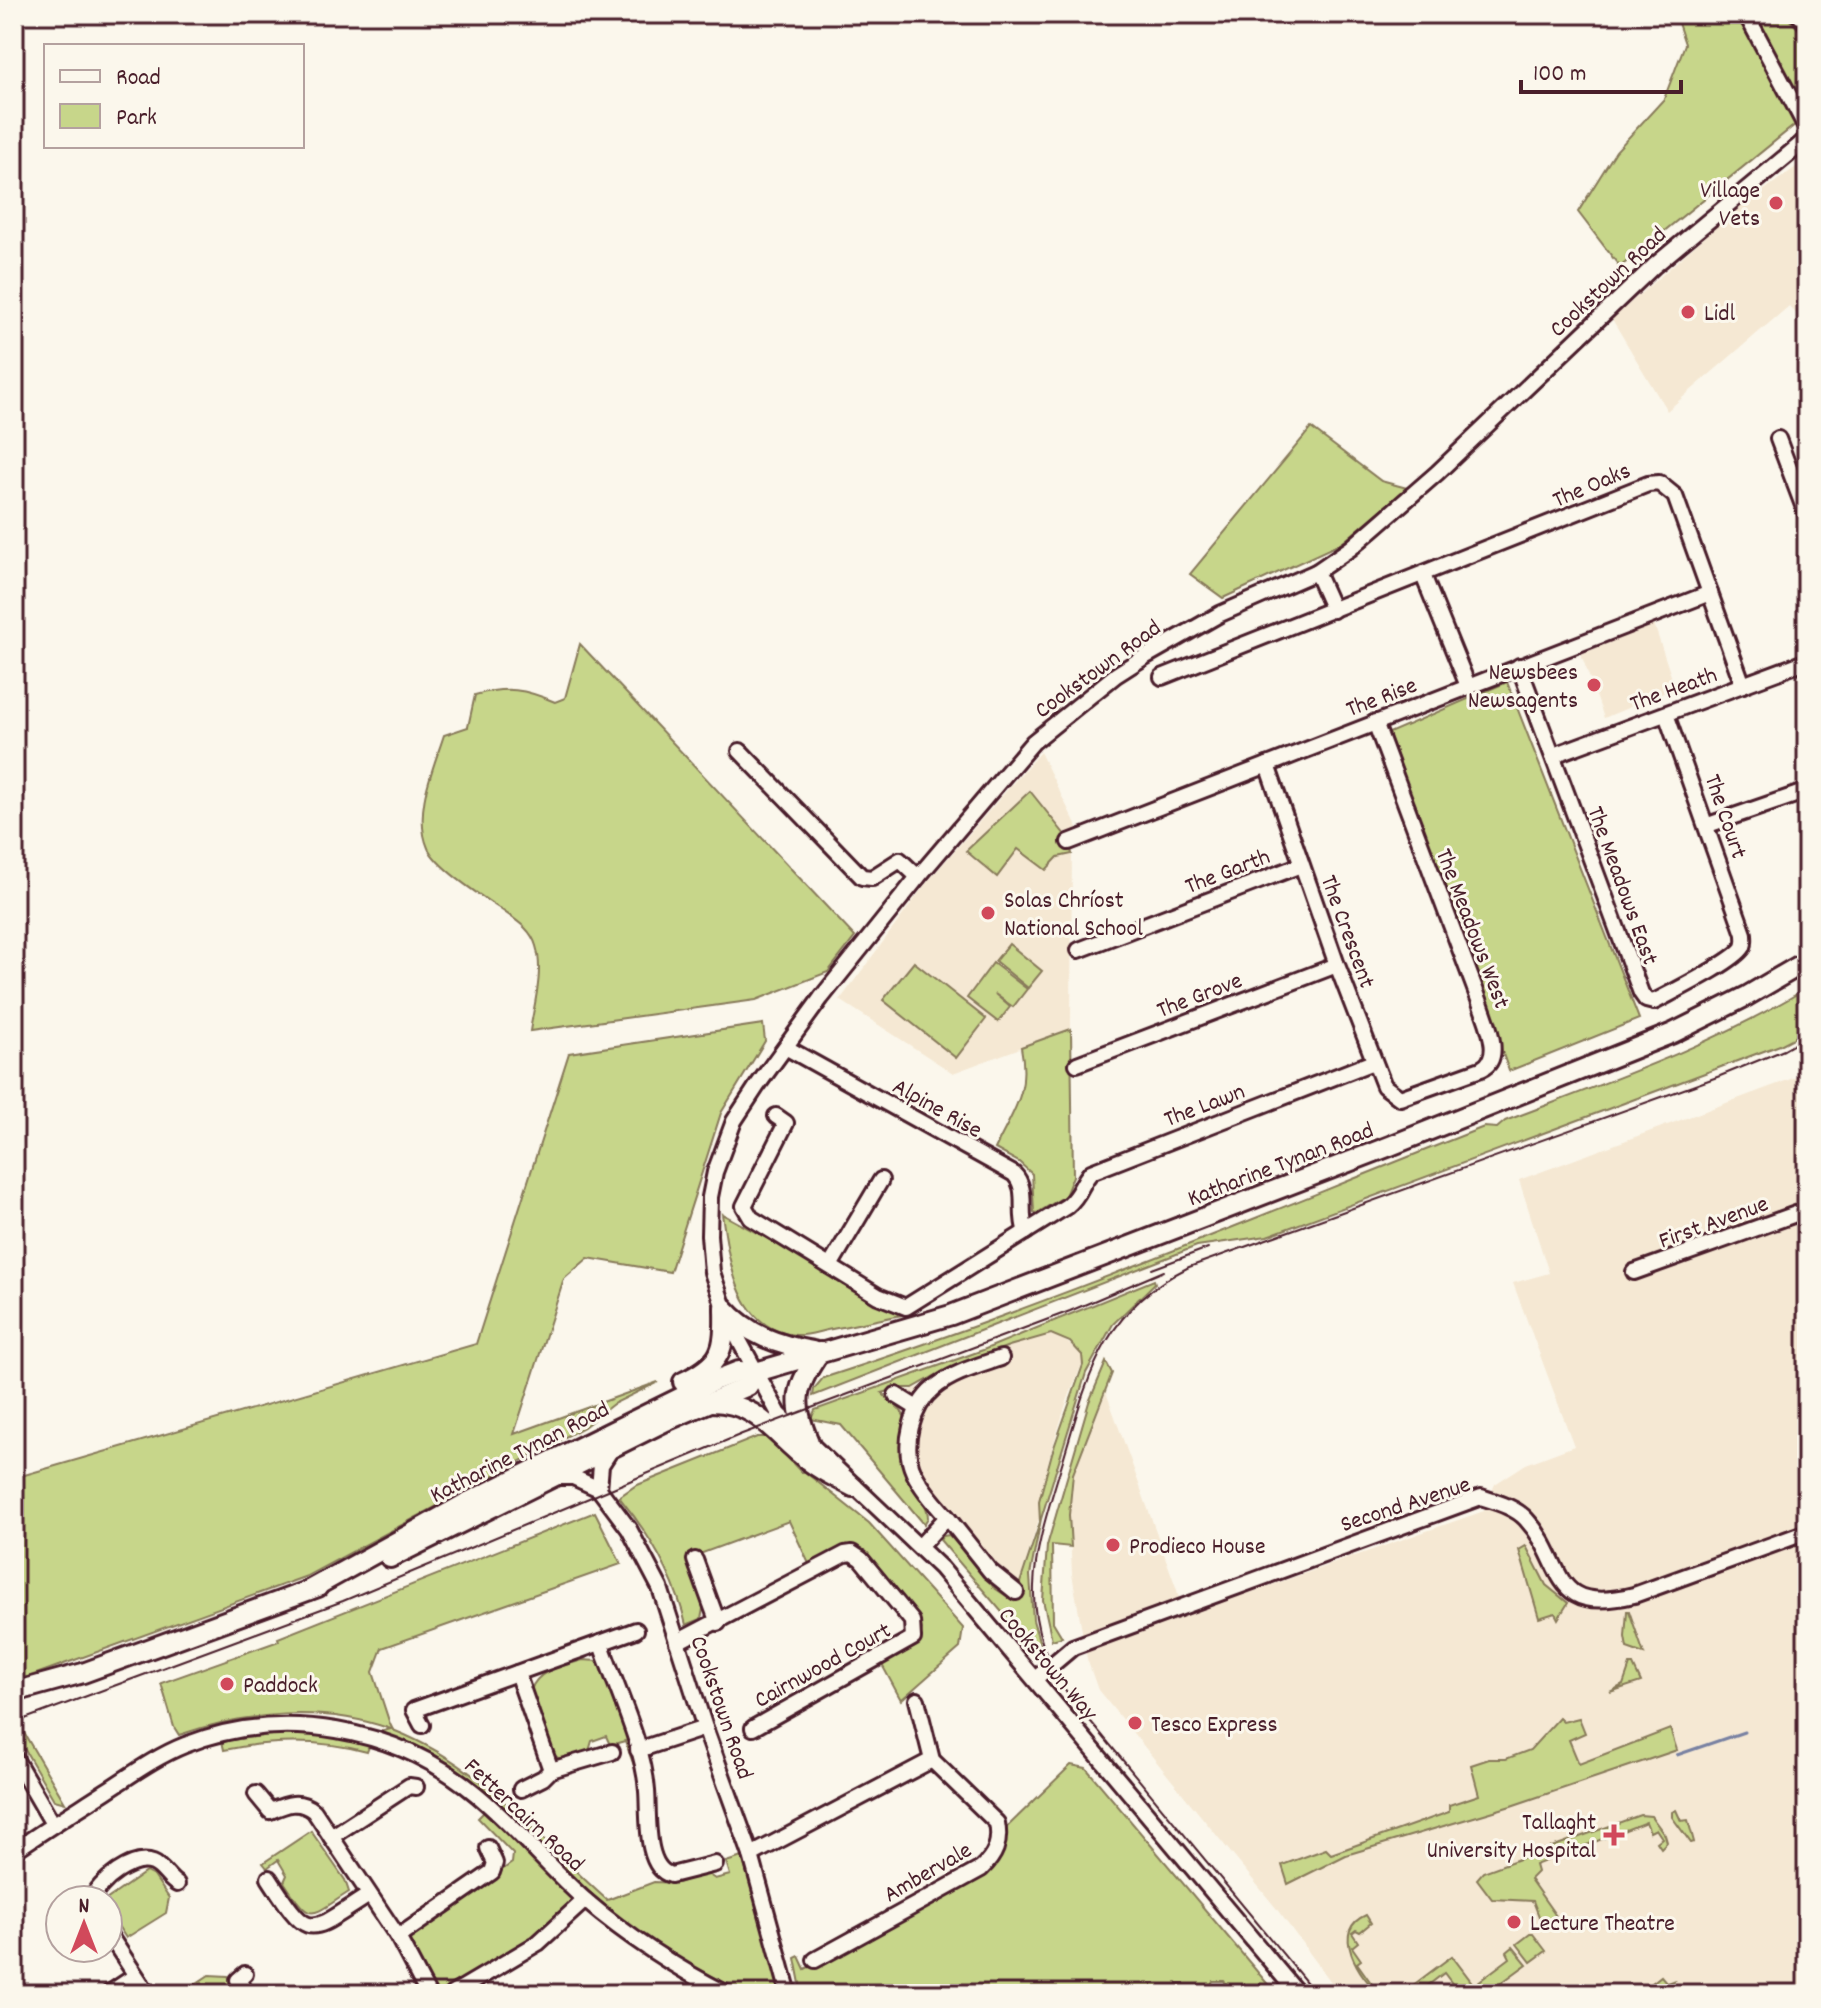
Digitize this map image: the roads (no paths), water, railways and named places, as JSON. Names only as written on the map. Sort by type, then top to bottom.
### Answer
[{"type":"main road","points":[[1801,14],[1807,21]]},
{"type":"main road","name":"Katharine Tynan Road","points":[[14,1692],[83,1673],[414,1548],[556,1477],[608,1441],[716,1380],[739,1371],[756,1372],[951,1315],[1621,1055],[1721,1009],[1807,961]]},
{"type":"main road","points":[[724,1308],[736,1322],[766,1339],[786,1347],[820,1352],[803,1377],[797,1394],[797,1412],[809,1442]]},
{"type":"main road","points":[[608,1441],[628,1409],[709,1368],[720,1352],[724,1308]]},
{"type":"main road","name":"Katharine Tynan Road","points":[[309,1590],[470,1501],[608,1441],[748,1386],[756,1372]]},
{"type":"main road","points":[[709,1402],[729,1403],[758,1416],[812,1464],[853,1487]]},
{"type":"main road","name":"Katharine Tynan Road","points":[[14,1703],[83,1673]]},
{"type":"street","points":[[1746,14],[1807,129]]},
{"type":"street","name":"Cookstown Road","points":[[756,1372],[724,1308],[712,1272],[710,1197],[715,1172],[734,1121],[821,998],[918,877],[1033,742],[1116,675],[1220,614],[1316,572],[1384,522],[1654,266],[1807,139]]},
{"type":"street","points":[[1778,439],[1807,516]]},
{"type":"street","name":"The Oaks","points":[[1162,677],[1648,484],[1659,483],[1675,496],[1743,685]]},
{"type":"street","points":[[1316,572],[1333,610]]},
{"type":"street","points":[[1423,575],[1468,686]]},
{"type":"street","name":"The Rise","points":[[1069,842],[1710,593]]},
{"type":"street","name":"The Heath","points":[[1554,755],[1807,661]]},
{"type":"street","name":"The Meadows East","points":[[1519,666],[1646,1000],[1654,1002],[1704,975],[1740,950],[1744,944],[1744,934]]},
{"type":"street","name":"The Court","points":[[1666,714],[1708,825],[1744,934]]},
{"type":"street","name":"The Meadows West","points":[[1375,722],[1481,1005],[1493,1051],[1489,1066],[1406,1097]]},
{"type":"street","points":[[740,751],[862,877],[872,878],[900,860],[918,877]]},
{"type":"street","name":"The Crescent","points":[[1267,765],[1373,1062],[1384,1086],[1400,1098],[1406,1097]]},
{"type":"street","points":[[1708,825],[1807,791]]},
{"type":"street","name":"The Garth","points":[[1079,950],[1301,865]]},
{"type":"street","name":"The Grove","points":[[1077,1064],[1337,965]]},
{"type":"street","name":"Alpine Rise","points":[[787,1048],[1014,1174],[1022,1185],[1021,1218],[1026,1232]]},
{"type":"street","name":"The Lawn","points":[[1026,1232],[1079,1197],[1083,1182],[1091,1172],[1373,1062]]},
{"type":"street","points":[[776,1116],[786,1123],[744,1206],[751,1218],[878,1296],[906,1307],[916,1303],[1026,1232]]},
{"type":"street","points":[[830,1266],[881,1180]]},
{"type":"street","name":"First Avenue","points":[[1634,1272],[1807,1210]]},
{"type":"street","points":[[1001,1358],[943,1381],[931,1390],[917,1408],[911,1424],[910,1449],[913,1471],[933,1503],[990,1571],[1016,1592]]},
{"type":"street","name":"Cookstown Way","points":[[756,1372],[782,1419],[920,1546],[1298,1994]]},
{"type":"street","points":[[896,1395],[917,1408]]},
{"type":"street","points":[[599,1489],[601,1465],[608,1441]]},
{"type":"street","name":"Katharine Tynan Road","points":[[556,1477],[573,1477],[599,1489]]},
{"type":"street","name":"Cookstown Road","points":[[599,1489],[629,1529],[660,1588],[705,1728],[751,1855],[789,1994]]},
{"type":"street","name":"Second Avenue","points":[[1035,1679],[1073,1647],[1481,1497],[1501,1503],[1524,1517],[1563,1585],[1580,1596],[1597,1600],[1634,1595],[1807,1532]]},
{"type":"street","points":[[920,1546],[947,1517]]},
{"type":"street","name":"Cairnwood Court","points":[[718,1623],[852,1553],[861,1559],[912,1621],[913,1638],[753,1728]]},
{"type":"street","points":[[677,1642],[718,1623],[695,1560]]},
{"type":"street","points":[[422,1725],[414,1710],[636,1630]]},
{"type":"street","points":[[601,1644],[645,1768],[650,1841],[656,1864],[664,1873],[671,1875],[715,1864]]},
{"type":"street","points":[[517,1673],[551,1770]]},
{"type":"street","points":[[751,1855],[932,1760],[917,1700]]},
{"type":"street","name":"Fettercairn Road","points":[[14,1851],[167,1754],[218,1734],[284,1727],[342,1730],[398,1746],[449,1772],[505,1820],[585,1900],[667,1961],[727,1994]]},
{"type":"street","points":[[638,1750],[705,1728]]},
{"type":"street","points":[[521,1789],[543,1778],[551,1770],[612,1752]]},
{"type":"street","points":[[14,1757],[53,1824]]},
{"type":"street","name":"Ambervale","points":[[815,1960],[981,1869],[990,1860],[998,1843],[997,1823],[932,1760]]},
{"type":"street","points":[[331,1837],[409,1786],[416,1787]]},
{"type":"street","points":[[256,1794],[270,1811],[287,1803],[306,1805],[314,1811],[398,1937],[428,1994]]},
{"type":"street","points":[[398,1937],[492,1872],[495,1863],[488,1848]]},
{"type":"street","points":[[102,1884],[137,1862],[156,1864],[177,1884]]},
{"type":"street","points":[[269,1878],[294,1917],[302,1924],[313,1926],[326,1923],[369,1895]]},
{"type":"street","points":[[452,1994],[538,1943],[585,1900]]},
{"type":"street","points":[[124,1958],[148,1994]]},
{"type":"street","points":[[245,1974],[238,1980],[247,1994]]},
{"type":"street","points":[[108,1994],[135,1976]]},
{"type":"street","points":[[14,1988],[18,1994]]},
{"type":"waterway","points":[[1677,1755],[1744,1732]]},
{"type":"tram line","points":[[1316,1994],[1068,1694],[1050,1664],[1040,1635],[1034,1578],[1038,1550],[1081,1400],[1103,1348],[1118,1324],[1137,1303],[1160,1284],[1189,1267],[1720,1076],[1784,1050],[1807,1037]]},
{"type":"tram line","points":[[1152,1269],[1208,1248]]},
{"type":"tram line","points":[[14,1723],[343,1601],[742,1434],[1070,1311],[1164,1271]]},
{"type":"place","name":"Village Vets","points":[[1776,203]]},
{"type":"place","name":"Lidl","points":[[1688,312]]},
{"type":"place","name":"Newsbees Newsagents","points":[[1594,685]]},
{"type":"place","name":"Solas Chríost National School","points":[[988,913]]},
{"type":"place","name":"Prodieco House","points":[[1113,1545]]},
{"type":"place","name":"Paddock","points":[[227,1684]]},
{"type":"place","name":"Tesco Express","points":[[1135,1723]]},
{"type":"place","name":"Tallaght University Hospital","points":[[1614,1835]]},
{"type":"place","name":"Lecture Theatre","points":[[1514,1922]]}]
